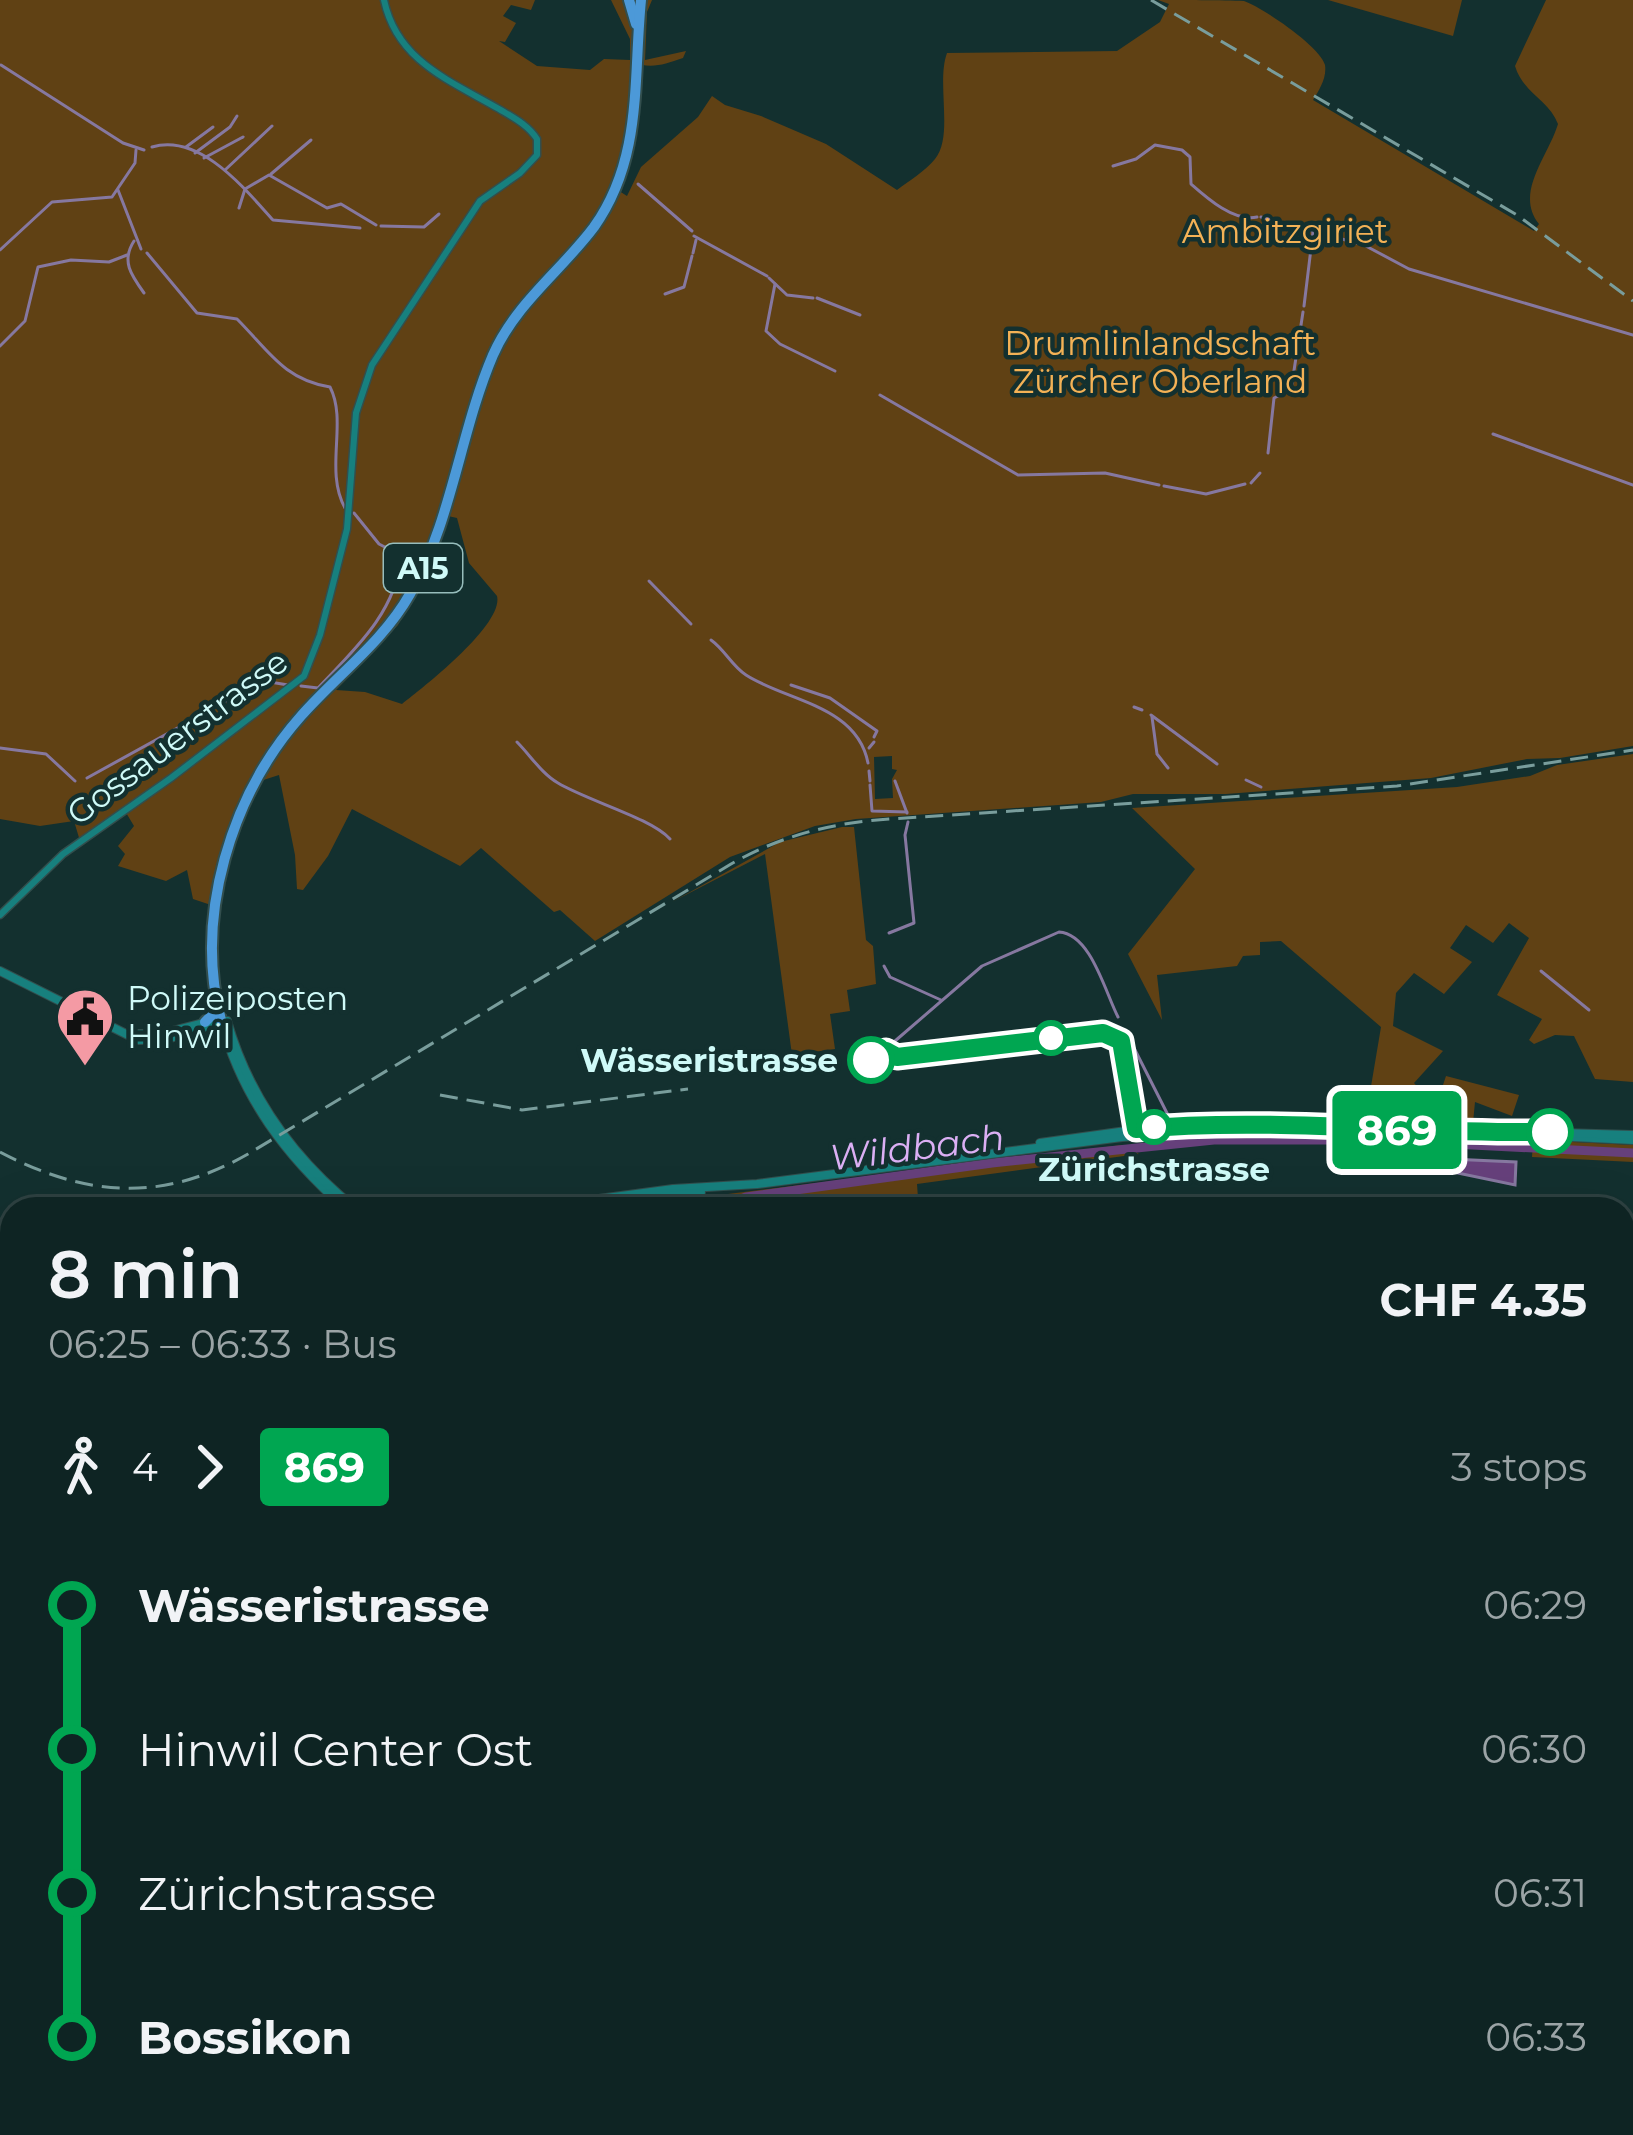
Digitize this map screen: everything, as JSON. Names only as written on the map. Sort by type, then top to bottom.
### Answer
[{"type":"highway","name":"A15","points":[[629,0],[638,39]]},
{"type":"highway","name":"A15","points":[[223,1021],[215,1001],[211,962],[214,932],[228,850],[249,793],[294,725],[380,635],[410,595],[426,560],[495,350],[514,317],[598,221],[621,177],[634,123],[641,0]]},
{"type":"highway","name":"A15","points":[[214,932],[223,1021]]},
{"type":"highway","points":[[204,1026],[214,1013],[215,1001]]},
{"type":"main road","points":[[0,971],[110,1026],[148,1035],[223,1021]]},
{"type":"main road","points":[[223,1021],[242,1081],[268,1125],[334,1197]]},
{"type":"main road","points":[[223,1021],[246,1075],[283,1135],[344,1197]]},
{"type":"main road","points":[[204,1026],[227,1044]]},
{"type":"main road","points":[[653,1197],[1136,1132],[1288,1124],[1346,1127]]},
{"type":"main road","points":[[1136,1132],[1346,1127],[1633,1137]]},
{"type":"main road","points":[[618,1197],[714,1188]]},
{"type":"street","name":"Gossauerstrasse","points":[[0,915],[63,854],[304,676],[320,635],[347,529],[356,413],[372,364],[480,201],[532,164],[539,148],[532,132],[415,60],[395,35],[384,0]]},
{"type":"green space","points":[[0,0],[535,0],[531,10],[511,5],[503,16],[516,23],[505,42],[499,41],[537,66],[590,70],[604,59],[630,60],[630,39],[611,0],[652,0],[645,60],[686,51],[683,58],[663,64],[631,62],[636,109],[616,189],[627,196],[641,167],[698,117],[712,96],[826,144],[897,190],[927,168],[941,149],[947,53],[1117,51],[1160,22],[1169,4],[1158,0],[1244,1],[1290,28],[1321,57],[1325,75],[1313,100],[1534,231],[1539,224],[1532,212],[1531,187],[1558,124],[1515,66],[1546,0],[1633,0],[1633,746],[1527,759],[1431,778],[1226,794],[1133,794],[1101,802],[815,826],[730,857],[595,941],[481,848],[460,866],[352,809],[328,856],[303,890],[297,889],[279,775],[254,783],[238,819],[217,907],[193,899],[187,870],[166,881],[118,866],[125,854],[118,846],[134,826],[125,811],[80,841],[74,821],[40,826],[0,819]],"holes":[[[448,516],[457,518],[469,563],[497,596],[488,622],[461,654],[402,704],[365,692],[336,690],[398,625],[429,569]],[[892,756],[892,769],[897,770],[892,779],[893,798],[875,799],[874,757]]]},
{"type":"green space","points":[[1328,0],[1462,0],[1453,36]]},
{"type":"green space","points":[[1633,754],[1633,1082],[1595,1079],[1574,1036],[1555,1035],[1534,1044],[1529,1040],[1542,1019],[1497,995],[1529,938],[1509,923],[1493,943],[1466,925],[1450,948],[1472,962],[1444,994],[1414,973],[1396,993],[1393,1026],[1443,1051],[1414,1083],[1422,1092],[1441,1091],[1446,1076],[1519,1095],[1512,1116],[1475,1102],[1472,1133],[1364,1128],[1381,1027],[1281,941],[1260,942],[1260,955],[1243,956],[1237,966],[1157,975],[1162,1020],[1128,954],[1195,869],[1132,808],[1457,787]]},
{"type":"green space","points":[[854,827],[866,940],[873,946],[876,984],[847,990],[850,1011],[830,1014],[835,1049],[792,1055],[765,854],[672,902],[780,842]]},
{"type":"green space","points":[[1533,1140],[1633,1145],[1633,1162],[1532,1157]]},
{"type":"green space","points":[[1122,1145],[1139,1154],[917,1184],[918,1197],[704,1197]]},
{"type":"shaded area","points":[[1405,1157],[1516,1162],[1515,1185],[1405,1162]]},
{"type":"waterway","points":[[1,65],[123,143],[144,150]]},
{"type":"waterway","points":[[195,153],[230,127],[237,116]]},
{"type":"waterway","points":[[225,170],[272,126]]},
{"type":"waterway","points":[[186,147],[213,127]]},
{"type":"waterway","points":[[204,158],[243,137]]},
{"type":"waterway","points":[[271,174],[311,140]]},
{"type":"waterway","points":[[152,147],[170,145],[204,156],[235,179],[273,220],[360,228]]},
{"type":"waterway","points":[[1113,166],[1136,159],[1155,145],[1182,150],[1190,157],[1191,184],[1230,213],[1257,217]]},
{"type":"waterway","points":[[0,250],[52,202],[112,197],[135,163],[136,150]]},
{"type":"waterway","points":[[239,208],[245,189],[269,175],[327,208],[341,204],[376,225]]},
{"type":"waterway","points":[[638,184],[692,231]]},
{"type":"waterway","points":[[118,190],[141,249]]},
{"type":"waterway","points":[[381,226],[424,227],[439,214]]},
{"type":"waterway","points":[[1261,217],[1364,245],[1409,269],[1633,335]]},
{"type":"waterway","points":[[1304,306],[1313,232]]},
{"type":"waterway","points":[[694,236],[767,276]]},
{"type":"waterway","points":[[693,253],[696,240]]},
{"type":"waterway","points":[[134,241],[128,261],[144,293]]},
{"type":"waterway","points":[[147,253],[197,313],[237,319],[289,371],[330,387],[337,415],[336,478],[345,508]]},
{"type":"waterway","points":[[0,346],[25,321],[38,267],[71,260],[109,262],[127,255]]},
{"type":"waterway","points":[[665,294],[684,287],[692,256]]},
{"type":"waterway","points":[[769,278],[787,295],[813,298]]},
{"type":"waterway","points":[[775,284],[766,331],[780,344],[835,371]]},
{"type":"waterway","points":[[817,298],[860,315]]},
{"type":"waterway","points":[[1268,453],[1274,398],[1291,390],[1303,312]]},
{"type":"waterway","points":[[880,395],[1018,475],[1105,473],[1159,485]]},
{"type":"waterway","points":[[1493,434],[1633,485]]},
{"type":"waterway","points":[[1251,483],[1260,473]]},
{"type":"waterway","points":[[1164,486],[1206,494],[1245,484]]},
{"type":"waterway","points":[[301,686],[318,688],[359,644],[382,612],[398,576],[402,556],[379,544],[354,513]]},
{"type":"waterway","points":[[649,581],[691,624]]},
{"type":"waterway","points":[[711,640],[746,675],[818,707],[850,728],[868,763]]},
{"type":"waterway","points":[[236,696],[258,680],[288,685]]},
{"type":"waterway","points":[[791,685],[830,698],[877,731],[874,737]]},
{"type":"waterway","points":[[87,778],[230,699]]},
{"type":"waterway","points":[[1134,707],[1142,710]]},
{"type":"waterway","points":[[1151,715],[1217,764]]},
{"type":"waterway","points":[[1152,717],[1157,754],[1168,768]]},
{"type":"waterway","points":[[517,742],[558,783],[649,824],[670,839]]},
{"type":"waterway","points":[[869,748],[874,742]]},
{"type":"waterway","points":[[0,748],[46,754],[75,781]]},
{"type":"waterway","points":[[869,771],[870,781]]},
{"type":"waterway","points":[[1246,780],[1261,787]]},
{"type":"waterway","points":[[895,781],[907,813]]},
{"type":"waterway","points":[[870,785],[872,811],[907,812]]},
{"type":"waterway","points":[[889,933],[914,923],[905,835],[908,822]]},
{"type":"waterway","points":[[895,1041],[982,966],[1059,932],[1070,935],[1088,953],[1118,1017]]},
{"type":"waterway","points":[[884,966],[890,977],[941,1000]]},
{"type":"waterway","points":[[1541,971],[1589,1010]]},
{"type":"waterway","points":[[1131,1042],[1171,1121]]},
{"type":"waterway","name":"Wildbach","points":[[746,1197],[992,1163],[1214,1140],[1374,1140],[1633,1153]]},
{"type":"railway","points":[[1151,0],[1517,215],[1633,301]]},
{"type":"railway","points":[[0,1152],[63,1178],[124,1188],[185,1181],[216,1170],[731,864],[808,832],[889,819],[1397,786],[1633,750]]},
{"type":"railway","points":[[440,1095],[522,1110],[688,1089]]},
{"type":"bus line","name":"869","points":[[871,1060],[880,1059],[886,1051],[897,1057],[1103,1033],[1121,1041],[1136,1129],[1322,1124],[1472,1133],[1550,1132]]},
{"type":"place","name":"Wässeristrasse","points":[[871,1060]]},
{"type":"place","name":"Polizeiposten Hinwil","points":[[85,1068]]},
{"type":"place","name":"Zürichstrasse","points":[[1154,1127]]},
{"type":"park label","name":"Ambitzgiriet","points":[[1285,231]]},
{"type":"park label","name":"Drumlinlandschaft Zürcher Oberland","points":[[1160,362]]}]
